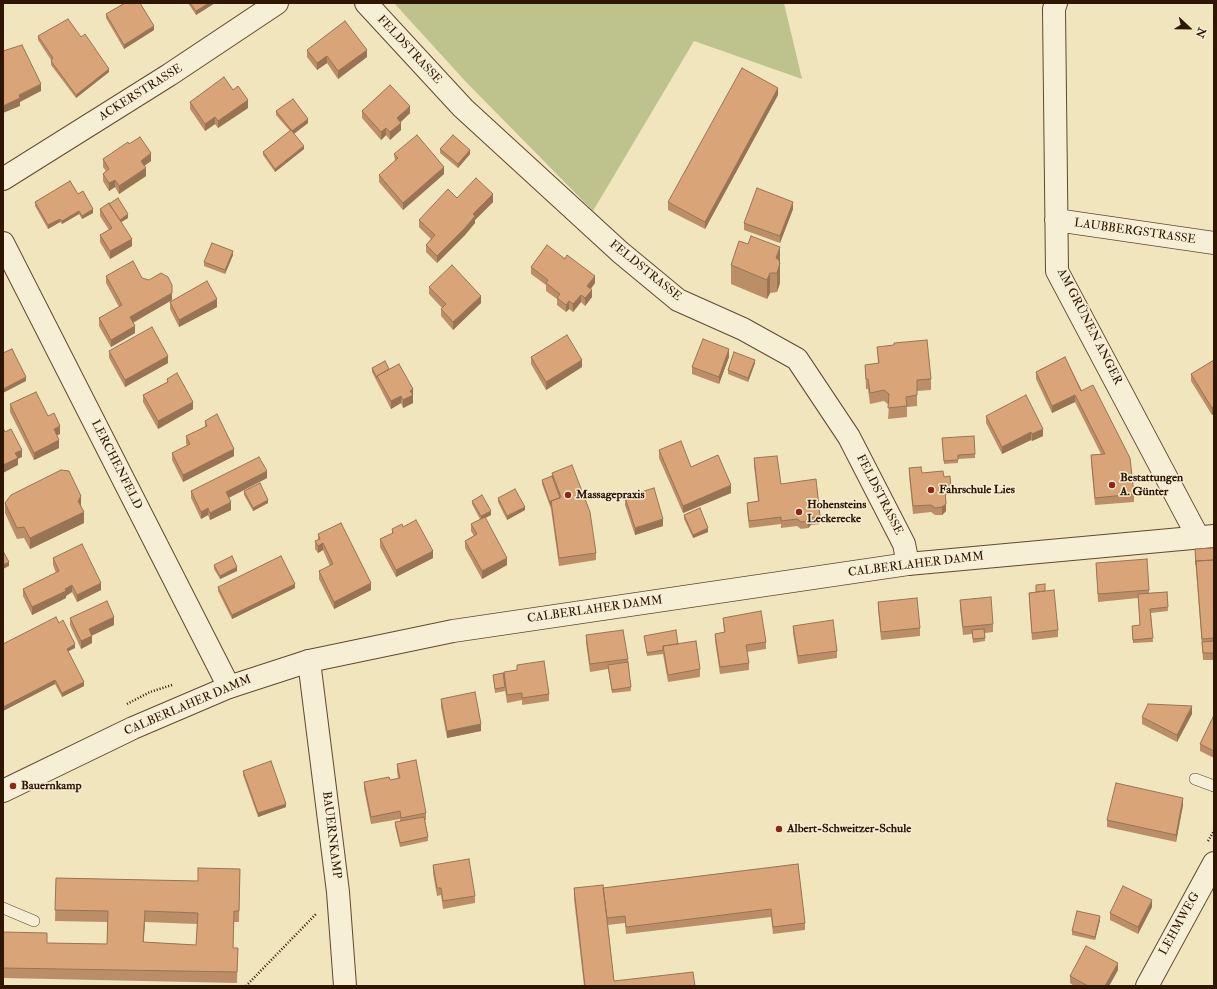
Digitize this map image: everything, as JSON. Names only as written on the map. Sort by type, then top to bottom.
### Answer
[{"type":"street","name":"ACKERSTRASSE","points":[[3,179],[170,75],[277,3]]},
{"type":"street","name":"FELDSTRASSE","points":[[366,3],[462,108],[620,252],[678,300],[743,329],[797,359],[849,437],[904,544],[908,564]]},
{"type":"street","name":"AM GRÜNEN ANGER","points":[[1056,3],[1054,9],[1057,271],[1206,536]]},
{"type":"street","name":"LAUBBERGSTRASSE","points":[[1056,220],[1214,243]]},
{"type":"street","name":"LERCHENFELD","points":[[3,243],[229,687]]},
{"type":"street","name":"CALBERLAHER DAMM","points":[[3,791],[133,728],[229,687],[309,661],[453,631],[908,564],[1206,536]]},
{"type":"street","name":"BAUERNKAMP","points":[[309,661],[338,892],[345,986]]},
{"type":"street","name":"LEHMWEG","points":[[1147,986],[1214,863]]},
{"type":"lane","points":[[1195,779],[1214,786]]},
{"type":"lane","points":[[3,908],[34,921]]},
{"type":"path","points":[[246,986],[338,892]]},
{"type":"green space","points":[[394,3],[784,3],[802,79],[694,41],[593,211],[467,83]]},
{"type":"building","points":[[125,3],[140,3],[154,26],[124,45],[106,14]]},
{"type":"building","points":[[190,3],[209,3],[196,11]]},
{"type":"building","points":[[68,19],[81,37],[85,34],[109,69],[76,95],[51,61],[53,58],[38,36]]},
{"type":"building","points":[[345,21],[367,50],[338,71],[327,56],[317,63],[307,50]]},
{"type":"building","points":[[22,45],[41,84],[19,95],[20,98],[3,106],[3,51]]},
{"type":"building","points":[[742,68],[778,88],[705,222],[668,202]]},
{"type":"building","points":[[224,77],[233,90],[238,86],[248,100],[218,121],[215,117],[205,124],[190,102]]},
{"type":"building","points":[[390,85],[410,106],[397,118],[401,123],[390,132],[386,128],[381,132],[362,111]]},
{"type":"building","points":[[293,99],[308,119],[292,131],[276,111]]},
{"type":"building","points":[[291,130],[304,146],[275,169],[263,152]]},
{"type":"building","points":[[417,135],[444,167],[403,203],[379,175],[398,158],[394,154]]},
{"type":"building","points":[[453,135],[470,150],[458,164],[440,149]]},
{"type":"building","points":[[140,137],[151,153],[141,161],[146,168],[119,186],[115,180],[109,183],[103,174],[109,169],[103,159],[128,142],[129,144]]},
{"type":"building","points":[[476,178],[493,194],[473,214],[475,216],[465,228],[437,256],[426,245],[435,235],[419,220],[448,189],[457,198]]},
{"type":"building","points":[[70,181],[78,194],[83,191],[93,209],[82,216],[79,211],[62,221],[60,219],[48,225],[35,202]]},
{"type":"building","points":[[757,188],[793,202],[780,236],[744,223]]},
{"type":"building","points":[[118,198],[128,214],[120,220],[109,204]]},
{"type":"building","points":[[109,203],[132,239],[110,251],[100,235],[112,228],[100,209]]},
{"type":"building","points":[[751,236],[780,247],[776,258],[780,263],[777,273],[770,273],[767,280],[731,265],[739,241],[748,244]]},
{"type":"building","points":[[212,243],[233,251],[225,270],[204,262]]},
{"type":"building","points":[[547,245],[565,259],[567,255],[595,276],[587,286],[592,290],[585,298],[581,295],[573,304],[569,301],[566,305],[557,298],[560,294],[546,283],[548,280],[531,267]]},
{"type":"building","points":[[133,261],[142,278],[149,280],[161,273],[168,277],[172,285],[172,293],[130,317],[135,326],[111,340],[99,318],[122,305],[106,276]]},
{"type":"building","points":[[452,265],[481,296],[453,322],[441,309],[446,304],[429,287]]},
{"type":"building","points":[[207,281],[217,299],[179,320],[170,302]]},
{"type":"building","points":[[152,327],[168,356],[125,380],[109,351]]},
{"type":"building","points":[[567,335],[582,360],[546,382],[531,357]]},
{"type":"building","points":[[703,339],[729,349],[719,377],[692,367]]},
{"type":"building","points":[[927,340],[931,379],[917,380],[917,395],[906,397],[907,406],[888,408],[889,394],[884,390],[870,393],[868,379],[866,379],[865,365],[879,363],[877,347],[894,345],[894,343]]},
{"type":"building","points":[[12,349],[26,377],[3,389],[3,353]]},
{"type":"building","points":[[734,352],[755,360],[748,378],[728,370]]},
{"type":"building","points":[[1065,357],[1081,391],[1093,385],[1130,458],[1134,494],[1095,498],[1091,455],[1105,454],[1075,395],[1052,406],[1036,372]]},
{"type":"building","points":[[1214,360],[1214,407],[1212,408],[1191,374]]},
{"type":"building","points":[[385,361],[389,369],[377,376],[377,378],[372,368]]},
{"type":"building","points":[[399,364],[413,389],[410,391],[413,395],[403,400],[401,396],[391,401],[377,376]]},
{"type":"building","points":[[177,373],[193,402],[158,421],[143,395],[168,382],[167,379]]},
{"type":"building","points":[[36,392],[48,416],[54,413],[60,426],[54,429],[59,440],[34,453],[10,404]]},
{"type":"building","points":[[1026,395],[1043,429],[1032,434],[1031,432],[1002,447],[986,416]]},
{"type":"building","points":[[217,414],[234,449],[183,475],[172,453],[190,444],[186,436],[207,426],[205,421]]},
{"type":"building","points":[[3,428],[5,432],[11,429],[22,450],[15,453],[18,458],[3,465]]},
{"type":"building","points":[[974,436],[975,454],[958,455],[958,460],[944,461],[942,438]]},
{"type":"building","points":[[681,441],[691,467],[718,455],[731,485],[683,506],[659,450]]},
{"type":"building","points":[[777,456],[781,484],[816,479],[820,516],[801,522],[797,519],[781,521],[781,517],[749,521],[747,503],[759,501],[754,458]]},
{"type":"building","points":[[259,457],[267,471],[226,492],[231,502],[210,513],[208,508],[201,512],[191,491]]},
{"type":"building","points":[[572,465],[590,512],[596,553],[559,558],[551,501],[561,497],[552,473]]},
{"type":"building","name":"Fahrschule Lies","points":[[921,467],[922,473],[943,471],[944,477],[950,476],[951,488],[945,488],[946,504],[942,507],[935,508],[931,505],[913,506],[909,468]]},
{"type":"building","points":[[61,470],[69,471],[81,496],[78,501],[84,512],[30,538],[24,527],[17,528],[5,503],[11,495]]},
{"type":"building","points":[[552,476],[560,498],[551,501],[551,505],[542,480]]},
{"type":"building","points":[[260,483],[268,500],[253,508],[244,491]]},
{"type":"building","points":[[654,488],[663,519],[635,528],[625,497]]},
{"type":"building","points":[[515,489],[525,507],[507,516],[498,498]]},
{"type":"building","points":[[482,495],[491,511],[481,516],[472,501]]},
{"type":"building","points":[[700,508],[708,528],[693,535],[684,515]]},
{"type":"building","points":[[485,517],[507,558],[482,571],[465,541],[477,534],[471,524]]},
{"type":"building","points":[[416,520],[433,551],[396,570],[380,539],[393,533],[392,529],[402,524],[403,527]]},
{"type":"building","points":[[341,523],[371,583],[334,602],[319,571],[333,564],[323,543],[318,546],[315,541],[320,539],[318,534]]},
{"type":"building","points":[[82,544],[101,583],[77,595],[72,585],[65,589],[66,591],[32,607],[23,589],[59,571],[53,558]]},
{"type":"building","points":[[1214,548],[1214,560],[1196,561],[1196,565],[1195,549]]},
{"type":"building","points":[[3,551],[9,562],[3,565]]},
{"type":"building","points":[[232,556],[237,567],[220,576],[214,565]]},
{"type":"building","points":[[281,556],[295,584],[232,615],[218,587]]},
{"type":"building","points":[[1147,559],[1149,590],[1098,594],[1096,563]]},
{"type":"building","points":[[1214,560],[1214,638],[1202,639],[1196,561]]},
{"type":"building","points":[[1045,584],[1045,591],[1036,592],[1036,585]]},
{"type":"building","points":[[1054,590],[1058,630],[1032,633],[1029,593]]},
{"type":"building","points":[[1167,592],[1168,607],[1150,609],[1153,638],[1133,640],[1132,626],[1140,625],[1138,594]]},
{"type":"building","points":[[991,597],[993,624],[963,627],[960,600]]},
{"type":"building","points":[[917,598],[920,628],[881,632],[878,602]]},
{"type":"building","points":[[107,601],[114,617],[89,629],[92,636],[81,641],[70,618]]},
{"type":"building","points":[[761,611],[766,642],[746,645],[749,663],[720,667],[715,634],[725,632],[723,618]]},
{"type":"building","points":[[56,617],[59,623],[63,620],[75,644],[67,649],[84,682],[62,693],[55,680],[3,707],[3,644]]},
{"type":"building","points":[[833,620],[837,651],[798,656],[793,626]]},
{"type":"building","points":[[984,629],[985,638],[973,639],[972,630]]},
{"type":"building","points":[[623,630],[628,659],[590,664],[586,635]]},
{"type":"building","points":[[676,630],[678,644],[663,646],[663,650],[647,653],[644,636]]},
{"type":"building","points":[[696,641],[700,669],[668,675],[663,646]]},
{"type":"building","points":[[1214,641],[1214,653],[1203,653],[1202,642]]},
{"type":"building","points":[[544,661],[549,694],[522,698],[522,693],[507,695],[504,672],[517,670],[517,665]]},
{"type":"building","points":[[628,662],[631,687],[612,690],[608,665]]},
{"type":"building","points":[[503,673],[505,687],[495,689],[493,675]]},
{"type":"building","points":[[475,692],[481,724],[447,731],[441,699]]},
{"type":"building","points":[[1148,704],[1192,706],[1177,735],[1142,717]]},
{"type":"building","points":[[1214,715],[1214,751],[1200,744]]},
{"type":"building","points":[[416,760],[426,813],[401,818],[400,811],[371,817],[364,782],[389,777],[390,780],[400,778],[397,764]]},
{"type":"building","points":[[271,761],[286,804],[258,813],[243,771]]},
{"type":"building","points":[[1116,783],[1183,798],[1176,835],[1107,820]]},
{"type":"building","points":[[424,817],[428,837],[400,843],[395,822]]},
{"type":"building","points":[[469,859],[475,896],[443,901],[441,888],[437,888],[433,865]]},
{"type":"building","points":[[798,864],[805,923],[773,927],[771,909],[626,927],[625,916],[607,918],[603,888]]},
{"type":"building","points":[[198,868],[240,869],[239,911],[234,911],[233,948],[238,948],[237,972],[3,968],[3,932],[47,933],[47,943],[107,944],[108,911],[55,910],[56,878],[198,881]],"holes":[[[145,911],[198,913],[196,945],[143,942]]]},
{"type":"building","points":[[603,885],[614,981],[693,972],[695,986],[585,986],[574,888]]},
{"type":"building","points":[[1123,886],[1152,900],[1138,927],[1110,913]]},
{"type":"building","points":[[1077,911],[1100,916],[1095,937],[1072,931]]},
{"type":"building","points":[[1086,946],[1118,963],[1105,986],[1088,986],[1070,976]]},
{"type":"place","name":"Bestattungen A. Günter","points":[[1112,485]]},
{"type":"place","name":"Fahrschule Lies","points":[[931,490]]},
{"type":"place","name":"Massagepraxis","points":[[568,495]]},
{"type":"place","name":"Hohensteins Leckerecke","points":[[799,512]]},
{"type":"place","name":"Bauernkamp","points":[[13,786]]},
{"type":"place","name":"Albert-Schweitzer-Schule","points":[[779,829]]}]
